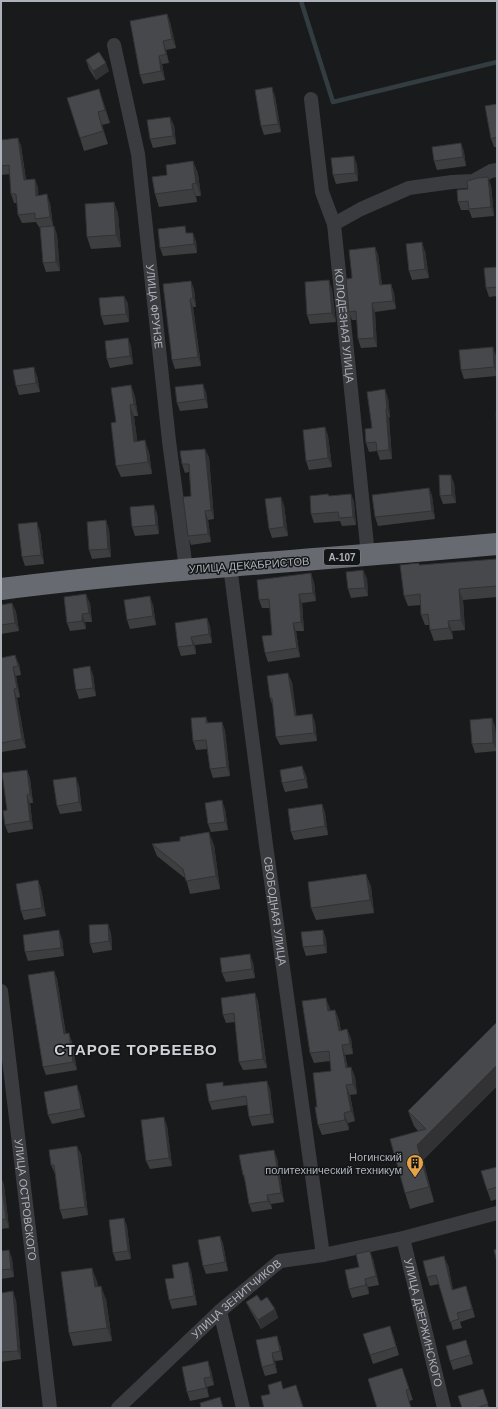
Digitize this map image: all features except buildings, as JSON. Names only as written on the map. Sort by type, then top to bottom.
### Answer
[{"type":"highway","name":"УЛИЦА ДЕКАБРИСТОВ","points":[[1,589],[53,582],[186,569],[497,544]]},
{"type":"street","name":"УЛИЦА ФРУНЗЕ","points":[[114,45],[138,154],[168,433],[186,569]]},
{"type":"street","name":"КОЛОДЕЗНАЯ УЛИЦА","points":[[311,99],[322,192],[334,224],[368,555]]},
{"type":"street","points":[[334,224],[361,209],[409,188],[452,182],[473,181],[491,171],[497,170]]},
{"type":"street","name":"СВОБОДНАЯ УЛИЦА","points":[[230,566],[266,845],[323,1255]]},
{"type":"street","name":"УЛИЦА ОСТРОВСКОГО","points":[[1,991],[50,1408]]},
{"type":"street","name":"УЛИЦА ЗЕНИТЧИКОВ","points":[[118,1408],[220,1311],[280,1261],[323,1255],[403,1238],[497,1213]]},
{"type":"street","name":"УЛИЦА ДЗЕРЖИНСКОГО","points":[[403,1238],[444,1408]]},
{"type":"street","points":[[220,1311],[243,1408]]},
{"type":"waterway","points":[[301,1],[333,102],[497,62]]},
{"type":"place","name":"Ногинский политехнический техникум","points":[[415,1178]]},
{"type":"district","name":"СТАРОЕ ТОРБЕЕВО","points":[[136,1049]]}]
